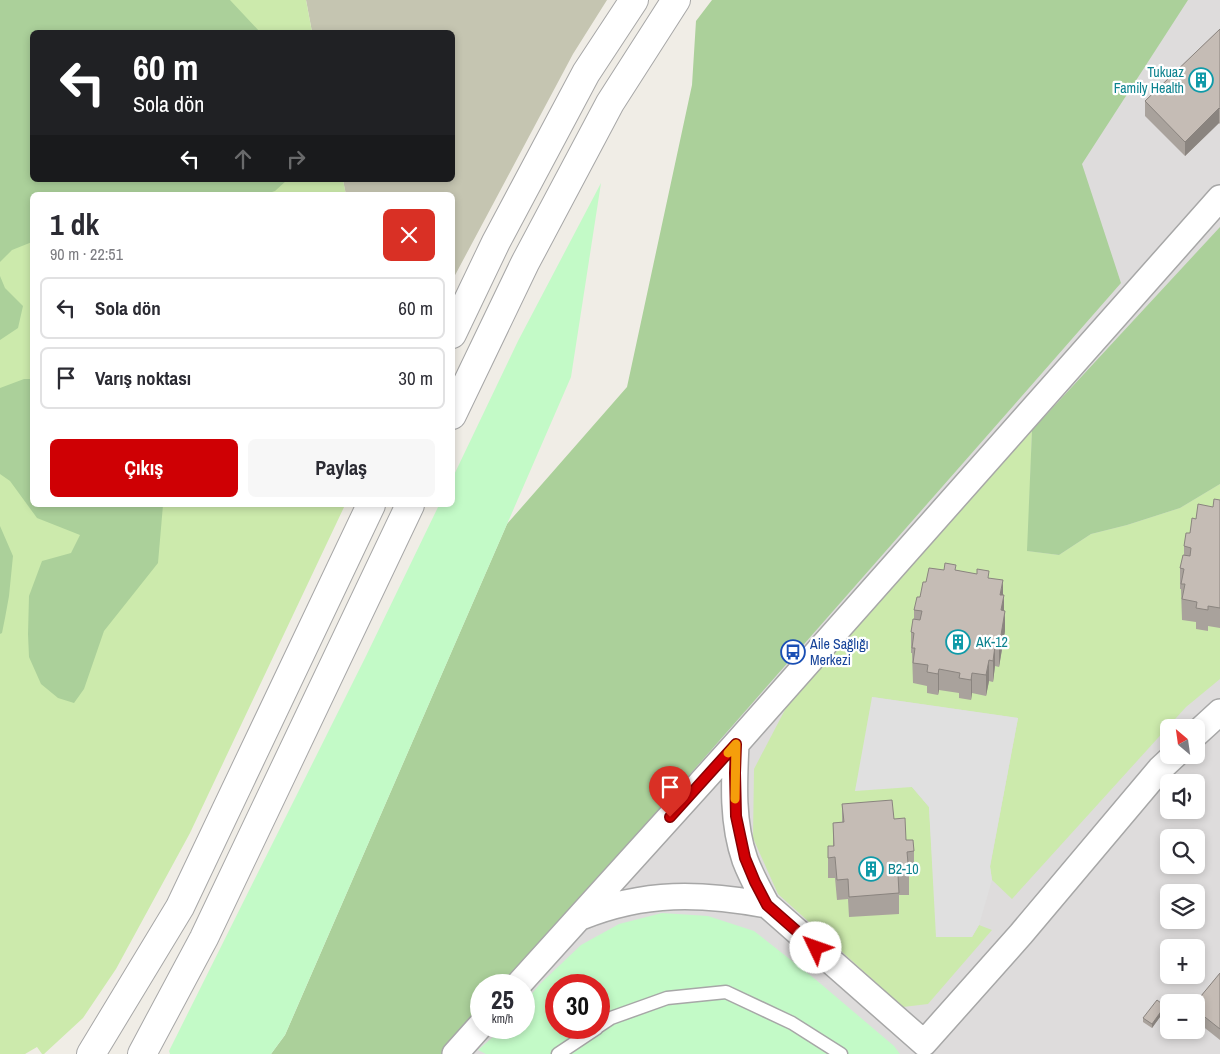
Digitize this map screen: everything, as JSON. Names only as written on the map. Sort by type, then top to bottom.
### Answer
[{"type":"street","points":[[455,328],[496,242],[586,73],[634,0]]},
{"type":"street","points":[[455,409],[525,263],[610,103],[676,0]]},
{"type":"street","points":[[528,974],[736,744],[1220,198]]},
{"type":"street","points":[[81,1054],[97,1043],[180,907],[370,507]]},
{"type":"street","points":[[142,1054],[204,938],[409,507]]},
{"type":"street","points":[[1205,726],[1220,712]]},
{"type":"street","points":[[736,744],[735,800],[738,832],[745,858],[767,905],[930,1049],[1021,934],[1165,764]]},
{"type":"street","points":[[579,918],[594,911],[617,905],[677,896],[717,897],[767,905]]},
{"type":"street","points":[[455,1054],[470,1038]]},
{"type":"lane","points":[[610,1019],[667,998],[726,992],[792,1023],[841,1054]]},
{"type":"lane","points":[[558,1054],[580,1039]]},
{"type":"shaded area","points":[[306,0],[607,0],[573,54],[455,275],[455,192],[345,192],[343,182],[455,182],[455,30],[312,30]]},
{"type":"shaded area","points":[[1175,0],[1220,0],[1220,1054],[400,1054],[1056,149]]},
{"type":"shaded area","points":[[872,697],[1018,718],[990,866],[992,880],[979,925],[972,937],[936,937],[929,807],[912,787],[855,791]]},
{"type":"green space","points":[[0,0],[306,0],[312,30],[30,30],[30,182],[343,182],[345,192],[30,192],[30,507],[344,507],[190,833],[116,969],[83,1018],[44,1054],[37,1047],[25,1054],[0,1054]]},
{"type":"green space","points":[[0,0],[230,0],[258,30],[30,30],[30,182],[285,182],[272,192],[30,192],[30,243],[12,250],[0,262]]},
{"type":"green space","points":[[712,0],[1188,0],[1082,164],[1121,283],[515,974],[470,974],[470,1024],[444,1054],[271,1054],[285,1035],[507,524],[627,387],[692,85],[696,21]]},
{"type":"green space","points":[[601,183],[571,377],[285,1035],[271,1054],[170,1054],[169,1051],[438,507],[455,507],[455,473],[518,341]]},
{"type":"green space","points":[[1220,227],[1220,484],[1180,508],[1091,534],[1059,555],[1027,551],[1032,430]]},
{"type":"green space","points":[[0,276],[5,288],[23,306],[18,328],[0,340]]},
{"type":"green space","points":[[24,379],[30,379],[30,507],[163,507],[158,563],[104,631],[84,689],[74,703],[58,698],[41,684],[29,657],[29,596],[42,561],[71,553],[80,535],[37,518],[10,481],[0,474],[0,388]]},
{"type":"green space","points":[[1032,430],[1028,551],[1059,555],[1091,534],[1180,508],[1220,484],[1220,679],[1186,707],[1175,719],[1160,719],[1160,736],[1012,899],[992,880],[990,867],[1018,718],[872,697],[912,787],[929,807],[937,937],[972,937],[979,925],[992,930],[928,1004],[903,1007],[778,894],[753,838],[754,769],[789,702]]},
{"type":"green space","points":[[0,526],[13,556],[9,596],[2,633],[0,634]]},
{"type":"green space","points":[[662,913],[708,916],[754,931],[815,979],[894,1046],[900,1054],[486,1054],[478,1050],[491,1039],[535,1039],[535,990],[545,979],[545,1039],[610,1039],[610,974],[551,974],[581,945],[619,924]]},
{"type":"building","name":"Tukuaz Family Health","points":[[1220,29],[1220,109],[1185,142],[1145,101]]},
{"type":"building","points":[[1214,499],[1220,500],[1220,608],[1208,606],[1208,610],[1196,608],[1197,602],[1182,599],[1185,584],[1181,584],[1184,569],[1180,568],[1183,555],[1190,556],[1191,548],[1184,546],[1186,533],[1190,533],[1192,518],[1196,519],[1198,504],[1213,507]]},
{"type":"building","name":"AK-12","points":[[945,563],[956,565],[955,570],[977,574],[977,569],[989,571],[988,578],[1003,580],[1000,595],[1004,595],[1001,610],[1005,611],[999,647],[995,646],[993,661],[989,660],[986,675],[972,673],[971,680],[959,678],[960,673],[939,669],[938,674],[927,672],[928,665],[913,663],[915,648],[912,648],[914,633],[911,632],[913,619],[920,620],[922,611],[914,610],[917,597],[920,597],[923,582],[926,582],[929,568],[944,570]]},
{"type":"building","name":"B2-10","points":[[892,800],[894,819],[905,818],[906,840],[913,840],[914,851],[907,852],[909,874],[898,875],[899,893],[849,897],[848,879],[837,880],[835,857],[828,858],[828,846],[834,846],[833,823],[844,822],[842,804]]},
{"type":"building","points":[[1220,973],[1220,1029],[1205,1017],[1205,994],[1203,994]]},
{"type":"building","points":[[1157,1000],[1160,1002],[1160,1013],[1152,1024],[1143,1018]]},
{"type":"slow traffic","points":[[728,753],[736,744],[735,799]]},
{"type":"place","name":"Tukuaz Family Health","points":[[1201,80]]},
{"type":"place","name":"AK-12","points":[[958,642]]},
{"type":"place","name":"Aile Sağlığı Merkezi","points":[[793,652]]},
{"type":"place","name":"B2-10","points":[[871,869]]},
{"type":"route","points":[[670,817],[736,744],[736,816],[745,858],[767,905],[816,948]]}]
